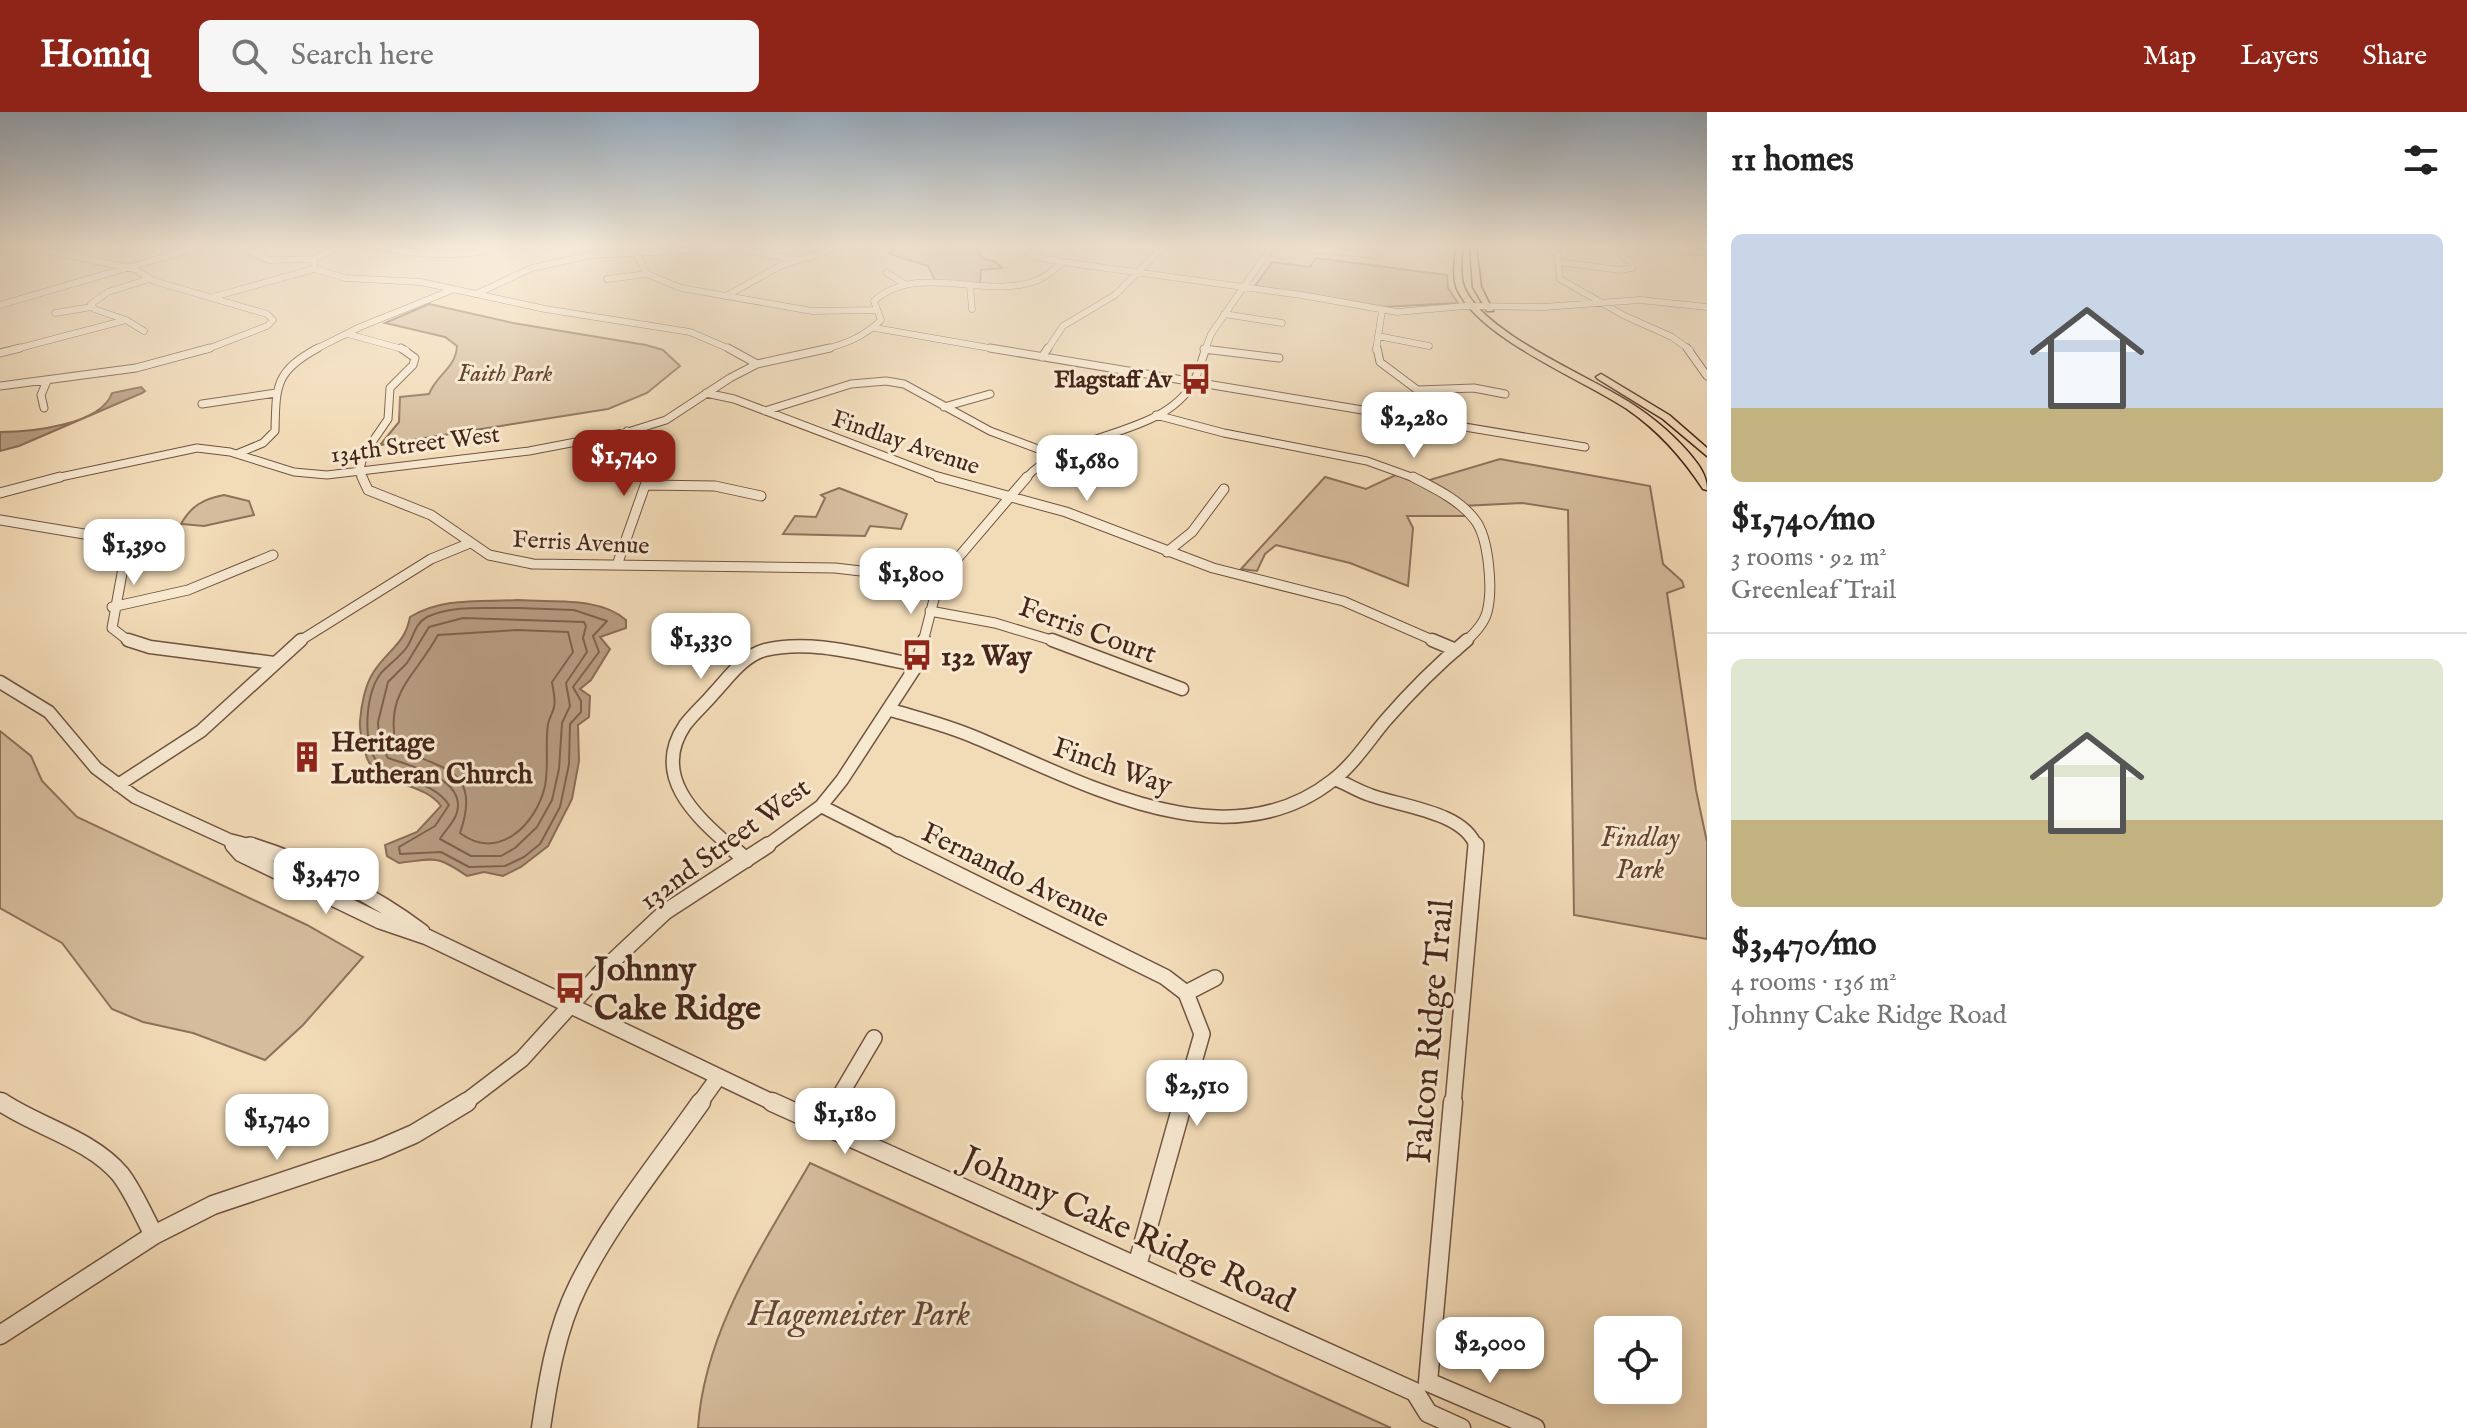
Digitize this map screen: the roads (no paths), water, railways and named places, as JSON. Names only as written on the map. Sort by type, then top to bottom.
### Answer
[{"type":"main road","points":[[1477,307],[1506,333],[1618,399],[1655,425],[1683,448],[1707,487]]},
{"type":"main road","points":[[1488,307],[1506,324],[1534,342],[1624,390],[1666,417],[1707,453]]},
{"type":"street","points":[[55,313],[89,307]]},
{"type":"street","points":[[93,307],[126,320],[144,331]]},
{"type":"street","points":[[0,386],[171,362],[263,328],[273,320],[270,315],[245,307]]},
{"type":"street","points":[[239,453],[263,443],[275,431],[279,378],[293,363],[348,334],[411,307]]},
{"type":"street","points":[[538,307],[690,332],[712,339],[757,364]]},
{"type":"street","points":[[791,307],[812,311],[877,310],[881,320],[875,328],[1585,447]]},
{"type":"street","points":[[1042,357],[1063,326],[1094,307]]},
{"type":"street","points":[[1193,383],[1204,349],[1229,307]]},
{"type":"street","points":[[1361,307],[1410,312],[1460,307]]},
{"type":"street","points":[[1610,307],[1672,337],[1692,351],[1707,376]]},
{"type":"street","points":[[1382,311],[1376,352],[1380,362],[1440,407],[1440,423]]},
{"type":"street","points":[[1224,314],[1282,323]]},
{"type":"street","points":[[0,353],[126,320]]},
{"type":"street","name":"134th Street West","points":[[0,493],[32,483],[180,451],[218,448],[299,474],[359,472],[530,451],[627,431],[672,418],[730,375],[757,364],[835,346],[875,328]]},
{"type":"street","points":[[348,334],[405,349],[415,358],[413,365],[390,388],[388,419],[364,454],[359,472]]},
{"type":"street","points":[[1378,336],[1429,346]]},
{"type":"street","points":[[1204,349],[1279,358]]},
{"type":"street","points":[[1692,351],[1707,352]]},
{"type":"street","points":[[765,411],[850,383],[872,380],[904,384],[990,431],[1054,455]]},
{"type":"street","points":[[44,408],[41,395],[47,381]]},
{"type":"street","name":"132nd Street West","points":[[0,1335],[154,1235],[213,1205],[365,1154],[414,1134],[493,1083],[543,1038],[600,973],[665,912],[746,860],[821,806],[891,710],[917,665],[939,580],[1034,469],[1054,455],[1132,427],[1156,415],[1193,383]]},
{"type":"street","points":[[1419,390],[1474,388],[1505,394]]},
{"type":"street","points":[[202,404],[276,393]]},
{"type":"street","name":"Findlay Avenue","points":[[706,393],[734,399],[938,477],[1066,512],[1213,568],[1343,601],[1456,650]]},
{"type":"street","points":[[944,407],[990,394]]},
{"type":"street","name":"Finch Way","points":[[891,710],[968,734],[1117,798],[1169,812],[1220,816],[1267,812],[1305,799],[1335,779],[1422,678],[1476,632],[1487,612],[1488,545],[1475,519],[1462,507],[1409,475],[1367,461],[1224,433],[1156,415]]},
{"type":"street","points":[[617,565],[651,470],[649,458],[627,431]]},
{"type":"street","name":"Ferris Avenue","points":[[359,472],[368,490],[431,515],[489,555],[514,562],[835,568],[939,580]]},
{"type":"street","points":[[647,485],[715,486],[761,496]]},
{"type":"street","points":[[1167,552],[1192,532],[1224,489]]},
{"type":"street","points":[[0,520],[86,533],[109,541],[119,549],[123,560],[112,607],[112,628],[132,643],[274,663]]},
{"type":"street","points":[[118,785],[201,731],[308,633],[431,559],[470,543]]},
{"type":"street","points":[[112,607],[188,590],[273,555]]},
{"type":"street","name":"Ferris Court","points":[[930,611],[974,616],[1016,626],[1182,689]]},
{"type":"street","points":[[746,860],[682,799],[672,779],[670,761],[683,729],[742,662],[764,650],[792,646],[917,665]]},
{"type":"street","name":"Johnny Cake Ridge Road","points":[[4,688],[49,712],[96,768],[135,797],[380,921],[427,937],[717,1079],[824,1124],[1008,1210],[1422,1387],[1535,1428]]},
{"type":"street","name":"Falcon Ridge Trail","points":[[1335,779],[1368,794],[1451,819],[1467,830],[1476,843],[1422,1387]]},
{"type":"street","name":"Fernando Avenue","points":[[821,806],[1165,977],[1186,993]]},
{"type":"street","points":[[1137,1266],[1202,1034],[1186,993],[1215,978]]},
{"type":"street","points":[[824,1124],[874,1038]]},
{"type":"street","points":[[541,1428],[549,1369],[577,1288],[604,1241],[717,1079]]},
{"type":"street","points":[[0,1102],[23,1117],[97,1153],[115,1169],[154,1235]]},
{"type":"street","points":[[1422,1387],[1428,1413],[1461,1428]]},
{"type":"water","points":[[141,387],[145,391],[142,393],[19,446],[0,451],[0,432],[46,428],[80,419],[94,413],[112,393]]},
{"type":"water","points":[[518,600],[589,604],[615,612],[626,620],[626,628],[600,637],[610,649],[591,680],[580,689],[590,696],[589,717],[578,725],[579,761],[572,799],[548,846],[521,867],[503,876],[484,872],[467,876],[448,864],[434,860],[399,863],[387,856],[385,845],[417,832],[441,806],[422,791],[387,778],[369,763],[360,725],[370,678],[404,634],[410,617],[449,603]]},
{"type":"place","name":"Flagstaff Av","points":[[1196,379]]},
{"type":"place","name":"132 Way","points":[[917,655]]},
{"type":"place","name":"Heritage Lutheran Church","points":[[307,757]]},
{"type":"place","name":"Johnny Cake Ridge","points":[[570,988]]},
{"type":"park label","name":"Faith Park","points":[[505,373]]},
{"type":"park label","name":"Findlay Park","points":[[1640,852]]},
{"type":"park label","name":"Hagemeister Park","points":[[859,1313]]}]
